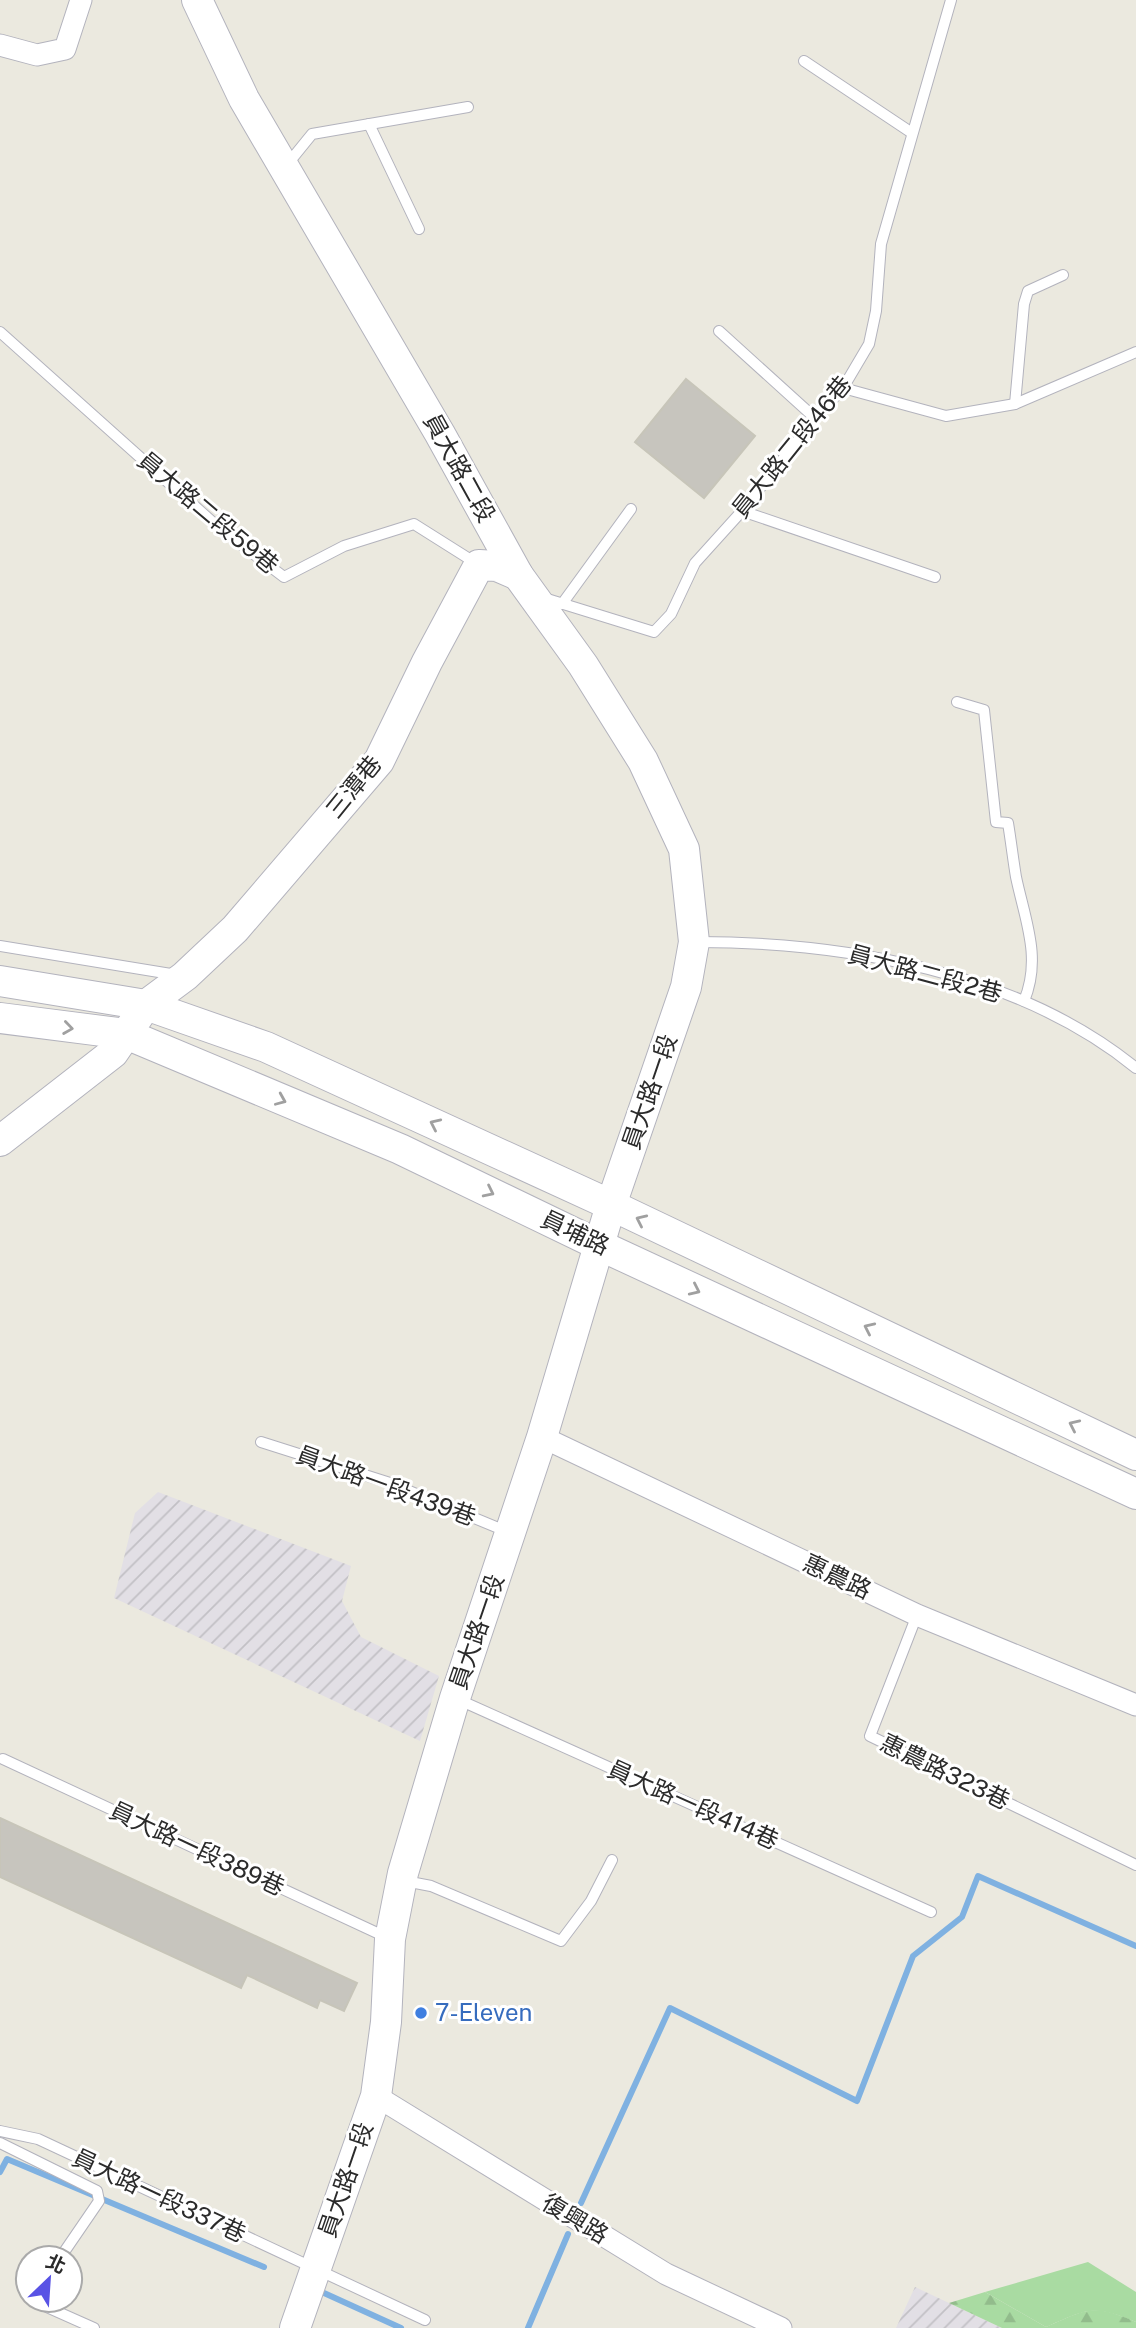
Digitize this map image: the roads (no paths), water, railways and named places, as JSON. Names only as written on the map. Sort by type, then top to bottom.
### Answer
[{"type":"street","points":[[0,45],[37,55],[65,49],[80,0]]},
{"type":"street","name":"員大路二段","points":[[197,0],[244,99],[284,168],[440,434],[643,761],[684,849],[694,942]]},
{"type":"street","points":[[479,565],[497,566],[538,592]]},
{"type":"street","name":"三潭巷","points":[[0,1141],[113,1053],[146,1005],[185,976],[235,929],[379,761],[427,662],[479,565]]},
{"type":"street","name":"員大路一段","points":[[295,2328],[376,2096],[386,2022],[390,1939],[401,1880],[455,1698],[542,1437],[611,1205],[686,987],[694,942]]},
{"type":"street","name":"員埔路","points":[[0,981],[146,1005],[265,1047],[611,1205],[1136,1455]]},
{"type":"street","name":"員埔路","points":[[0,1018],[127,1034],[400,1149],[599,1245],[1136,1494]]},
{"type":"street","name":"惠農路","points":[[542,1437],[917,1615],[1136,1705]]},
{"type":"street","name":"復興路","points":[[376,2096],[666,2274],[781,2328]]},
{"type":"lane","name":"員大路二段46巷","points":[[538,592],[654,632],[671,614],[695,563],[742,511],[815,418],[843,388],[869,344],[876,311],[881,244],[951,0]]},
{"type":"lane","points":[[804,61],[912,133]]},
{"type":"lane","points":[[284,168],[312,134],[468,107]]},
{"type":"lane","points":[[369,124],[419,229]]},
{"type":"lane","points":[[1015,404],[1024,304],[1028,291],[1063,275]]},
{"type":"lane","points":[[719,331],[815,418]]},
{"type":"lane","name":"員大路二段59巷","points":[[0,332],[218,527],[284,577],[344,546],[414,524],[479,565]]},
{"type":"lane","points":[[843,388],[946,416],[1015,404],[1136,352]]},
{"type":"lane","points":[[538,592],[631,509]]},
{"type":"lane","points":[[742,511],[936,577]]},
{"type":"lane","points":[[957,702],[984,710],[996,822],[1008,823],[1015,873],[1032,947],[1033,973],[1024,1001]]},
{"type":"lane","name":"員大路二段2巷","points":[[694,942],[774,944],[848,953],[915,967],[1024,1001],[1077,1027],[1136,1068]]},
{"type":"lane","points":[[0,946],[185,976]]},
{"type":"lane","name":"員大路一段439巷","points":[[261,1442],[390,1483],[510,1533]]},
{"type":"lane","name":"惠農路323巷","points":[[917,1615],[870,1736],[1136,1865]]},
{"type":"lane","name":"員大路一段414巷","points":[[455,1698],[931,1912]]},
{"type":"lane","name":"員大路一段389巷","points":[[3,1759],[390,1939]]},
{"type":"lane","points":[[401,1880],[431,1886],[561,1941],[591,1901],[612,1860]]},
{"type":"lane","name":"員大路一段337巷","points":[[0,2131],[38,2138],[425,2320]]},
{"type":"lane","points":[[0,2143],[97,2191],[99,2201],[70,2244]]},
{"type":"lane","points":[[62,2314],[94,2328]]},
{"type":"waterway","points":[[581,2203],[670,2008],[857,2101],[913,1956],[962,1917],[978,1876],[1136,1946]]},
{"type":"waterway","points":[[0,2172],[7,2159],[264,2267]]},
{"type":"waterway","points":[[528,2328],[568,2234]]},
{"type":"waterway","points":[[324,2293],[401,2328]]},
{"type":"place","name":"7-Eleven","points":[[421,2013]]}]
